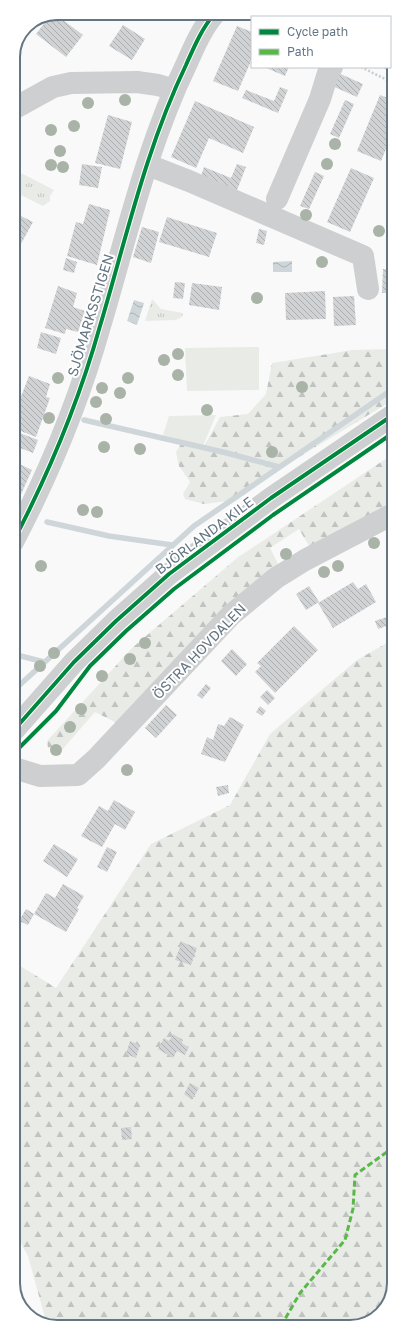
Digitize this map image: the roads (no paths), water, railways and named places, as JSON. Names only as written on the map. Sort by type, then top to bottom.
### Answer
[{"type":"street","name":"SJÖMARKSSTIGEN","points":[[20,527],[57,450],[93,349],[135,200],[174,90],[203,29],[210,20]]},
{"type":"street","points":[[277,199],[320,99],[328,73],[331,68]]},
{"type":"street","points":[[20,105],[53,87],[71,83],[136,82],[174,90]]},
{"type":"street","points":[[148,165],[217,192],[363,256],[368,289]]},
{"type":"street","name":"BJÖRLANDA KILE","points":[[20,723],[74,662],[116,621],[169,574],[271,498],[387,419]]},
{"type":"street","name":"ÖSTRA HOVDALEN","points":[[20,770],[40,776],[78,775],[96,759],[236,610],[276,578],[305,560],[387,517]]},
{"type":"water","points":[[292,261],[292,272],[273,272],[273,262]]},
{"type":"water","points":[[134,300],[144,303],[137,325],[127,321]]},
{"type":"waterway","points":[[20,685],[194,526],[387,393]]},
{"type":"waterway","points":[[84,420],[227,453],[279,467]]},
{"type":"waterway","points":[[47,522],[109,536],[172,545]]},
{"type":"waterway","points":[[20,656],[44,662]]}]
